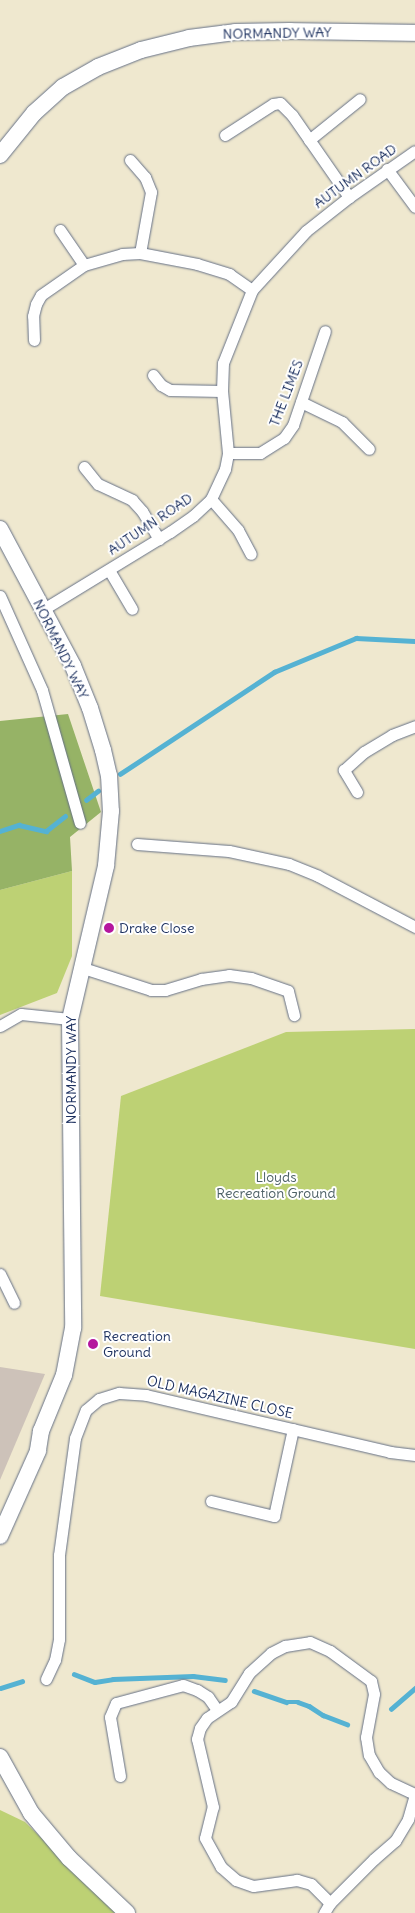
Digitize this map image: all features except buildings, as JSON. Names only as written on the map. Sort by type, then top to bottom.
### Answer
[{"type":"street","name":"NORMANDY WAY","points":[[0,155],[34,113],[63,87],[98,67],[141,50],[189,38],[235,32],[290,30],[415,33]]},
{"type":"street","points":[[310,140],[360,99]]},
{"type":"street","points":[[226,135],[273,104],[280,103],[310,140],[349,197]]},
{"type":"street","name":"AUTUMN ROAD","points":[[42,610],[159,539],[194,516],[211,499],[225,469],[228,453],[222,391],[223,363],[252,290],[306,231],[349,197],[415,151]]},
{"type":"street","points":[[130,160],[145,177],[151,192],[140,254]]},
{"type":"street","points":[[388,169],[415,206]]},
{"type":"street","points":[[60,230],[84,265]]},
{"type":"street","points":[[34,340],[33,316],[36,304],[42,295],[84,265],[122,254],[140,254],[197,264],[229,274],[252,290]]},
{"type":"street","name":"THE LIMES","points":[[228,453],[260,453],[284,438],[293,425],[325,331]]},
{"type":"street","points":[[153,375],[170,390],[222,391]]},
{"type":"street","points":[[301,402],[342,422],[369,449]]},
{"type":"street","points":[[84,467],[98,484],[132,500],[142,511],[159,539]]},
{"type":"street","points":[[211,499],[238,530],[251,554]]},
{"type":"street","name":"NORMANDY WAY","points":[[0,529],[72,666],[90,708],[103,750],[111,793],[111,832],[106,866],[80,967],[70,1019],[74,1328],[64,1375],[41,1431],[38,1451],[0,1536]]},
{"type":"street","points":[[109,570],[132,609]]},
{"type":"street","points":[[0,596],[42,690],[80,823]]},
{"type":"street","points":[[357,792],[344,770],[364,752],[392,735],[415,726]]},
{"type":"street","points":[[137,844],[229,851],[289,864],[318,876],[415,927]]},
{"type":"street","points":[[80,967],[151,990],[178,987],[229,975],[251,978],[288,991],[294,1015]]},
{"type":"street","points":[[0,1026],[21,1014],[70,1019]]},
{"type":"street","points":[[0,1274],[14,1303]]},
{"type":"street","name":"OLD MAGAZINE CLOSE","points":[[46,1679],[57,1651],[59,1555],[75,1438],[82,1418],[92,1404],[107,1395],[119,1393],[146,1394],[390,1452],[415,1455]]},
{"type":"street","points":[[211,1500],[274,1516],[293,1428]]},
{"type":"street","points":[[310,1642],[334,1653],[371,1681],[374,1694],[366,1737],[369,1755],[379,1772],[391,1783],[415,1794],[408,1819],[395,1841],[374,1859],[327,1908],[311,1884],[297,1880],[253,1886],[236,1880],[221,1867],[212,1853],[205,1838],[213,1807],[197,1739],[200,1728],[217,1710],[231,1702],[249,1674],[271,1653],[286,1646],[310,1642]]},
{"type":"street","points":[[120,1776],[110,1717],[116,1703],[184,1685],[208,1697],[217,1710]]},
{"type":"street","points":[[0,1757],[31,1814],[69,1858],[127,1913]]},
{"type":"shaded area","points":[[0,1367],[45,1374],[0,1480]]},
{"type":"green space","points":[[68,714],[101,812],[70,837],[72,871],[0,890],[0,721]]},
{"type":"green space","points":[[72,871],[72,956],[57,993],[0,1015],[0,890]]},
{"type":"green space","name":"Lloyds Recreation Ground","points":[[415,1029],[415,1349],[100,1296],[121,1096],[286,1032]]},
{"type":"green space","points":[[0,1810],[25,1822],[118,1913],[0,1913]]},
{"type":"waterway","points":[[120,774],[274,672],[356,638],[415,641]]},
{"type":"waterway","points":[[86,800],[98,791]]},
{"type":"waterway","points":[[0,831],[19,825],[46,831],[65,816]]},
{"type":"waterway","points":[[74,1674],[95,1682],[113,1679],[193,1676],[225,1680]]},
{"type":"waterway","points":[[1,1688],[22,1681]]},
{"type":"waterway","points":[[391,1709],[415,1688]]},
{"type":"waterway","points":[[254,1691],[286,1702],[298,1702],[309,1706],[323,1715],[347,1724]]},
{"type":"place","name":"Drake Close","points":[[109,928]]},
{"type":"place","name":"Recreation Ground","points":[[93,1344]]}]
